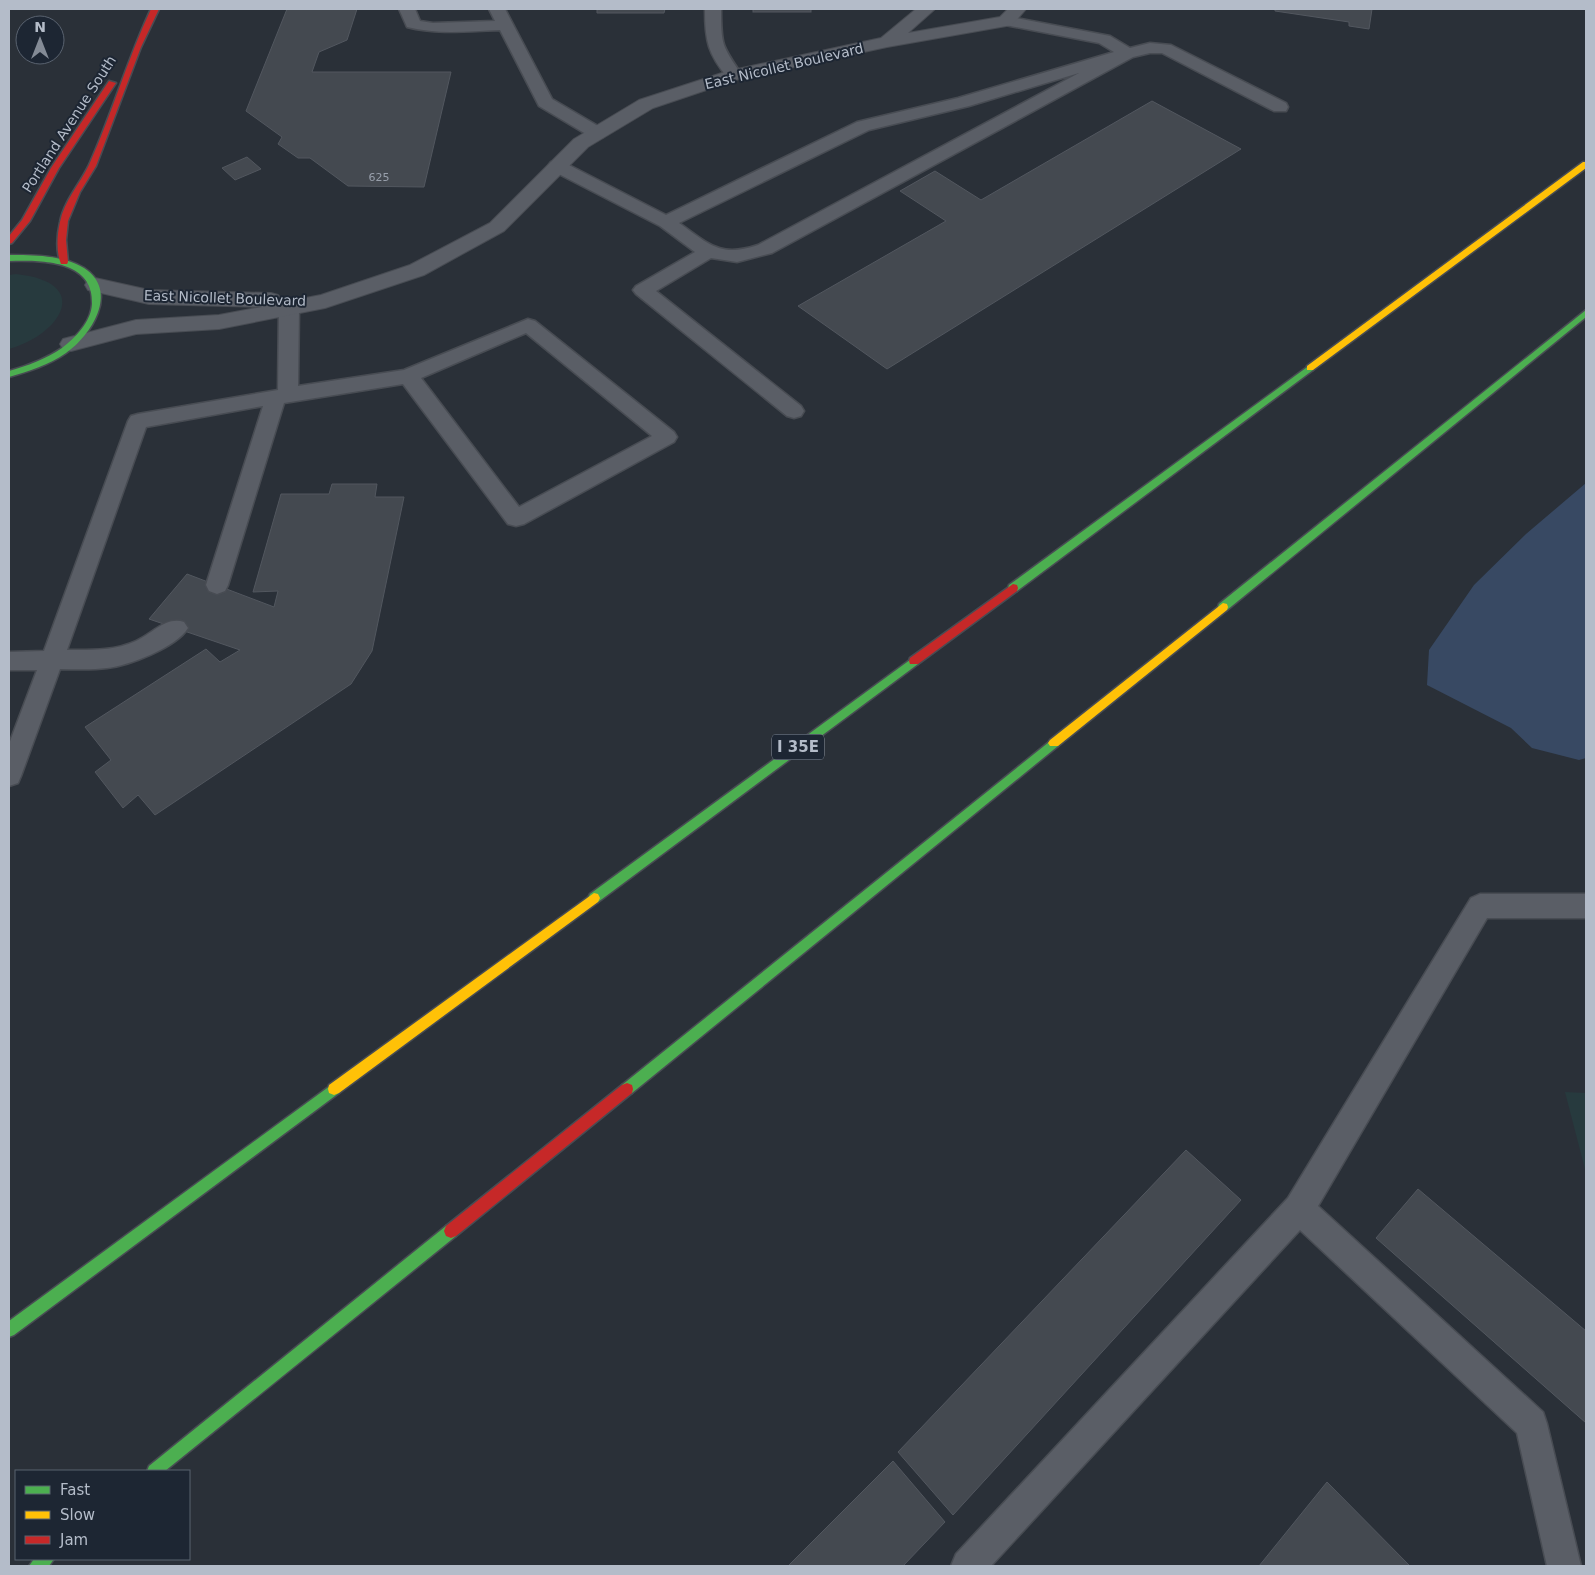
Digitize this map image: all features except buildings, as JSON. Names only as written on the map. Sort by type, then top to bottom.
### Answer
[{"type":"main road","name":"Portland Avenue South","points":[[64,262],[62,240],[64,221],[76,192],[92,166],[136,47],[155,9]]},
{"type":"main road","name":"Portland Avenue South","points":[[9,241],[26,221],[55,168],[136,47]]},
{"type":"main road","name":"I 35E","points":[[9,1330],[1586,164]]},
{"type":"main road","points":[[9,258],[42,257],[78,267],[95,286],[98,299],[95,314],[86,330],[71,344],[33,366],[9,375]]},
{"type":"main road","points":[[155,1470],[1586,313]]},
{"type":"street","name":"East Nicollet Boulevard","points":[[887,42],[926,9]]},
{"type":"street","name":"East Nicollet Boulevard","points":[[71,344],[136,327],[219,322],[325,301],[417,270],[496,227],[581,143],[646,104],[734,75],[887,42],[978,27],[1012,15]]},
{"type":"street","name":"East Nicollet Boulevard","points":[[95,286],[149,297],[325,301]]},
{"type":"lane","points":[[407,9],[413,24],[433,28],[505,24]]},
{"type":"lane","points":[[497,9],[545,102],[597,133]]},
{"type":"lane","points":[[713,9],[713,42],[719,58],[734,75]]},
{"type":"lane","points":[[1012,15],[1104,39],[1128,52]]},
{"type":"lane","points":[[666,222],[864,126],[963,102],[1128,52],[1150,48],[1165,48],[1280,107]]},
{"type":"lane","points":[[557,166],[666,222],[708,252],[729,257],[750,255],[1128,52]]},
{"type":"lane","points":[[708,252],[643,290],[794,411]]},
{"type":"lane","points":[[217,585],[282,396],[289,308]]},
{"type":"lane","points":[[9,776],[138,422],[408,376],[528,325],[667,437],[516,518],[408,376]]},
{"type":"lane","points":[[9,661],[108,659],[144,648],[176,628]]},
{"type":"lane","points":[[968,1566],[1299,1209],[1480,906],[1586,906]]},
{"type":"lane","points":[[1299,1209],[1531,1424],[1564,1566]]},
{"type":"green space","points":[[16,274],[40,279],[55,287],[62,297],[61,309],[55,321],[43,332],[28,342],[9,349],[9,275]]},
{"type":"green space","points":[[1565,1092],[1586,1093],[1586,1173]]},
{"type":"water","points":[[1586,483],[1586,758],[1579,760],[1532,748],[1511,728],[1427,685],[1429,650],[1474,585],[1526,534]]},
{"type":"traffic: fast","points":[[9,258],[38,258],[69,264],[82,271],[92,280],[97,292],[96,308],[91,320],[85,331],[72,344],[56,356],[9,374]]},
{"type":"traffic: fast","points":[[1223,607],[1586,313]]},
{"type":"traffic: fast","points":[[1013,588],[1310,368]]},
{"type":"traffic: fast","points":[[594,898],[914,661]]},
{"type":"traffic: fast","points":[[627,1089],[1054,743]]},
{"type":"traffic: fast","points":[[9,1330],[334,1089]]},
{"type":"traffic: fast","points":[[155,1470],[451,1231]]},
{"type":"traffic: fast","points":[[37,1566],[45,1560]]},
{"type":"traffic: slow","points":[[1310,368],[1586,164]]},
{"type":"traffic: slow","points":[[1054,743],[1223,607]]},
{"type":"traffic: slow","points":[[334,1089],[594,898]]},
{"type":"traffic: jam","points":[[64,262],[62,240],[64,221],[76,192],[92,166],[137,47],[155,9]]},
{"type":"traffic: jam","points":[[9,241],[26,221],[55,168],[112,83]]},
{"type":"traffic: jam","points":[[914,661],[1013,588]]},
{"type":"traffic: jam","points":[[451,1231],[627,1089]]}]
